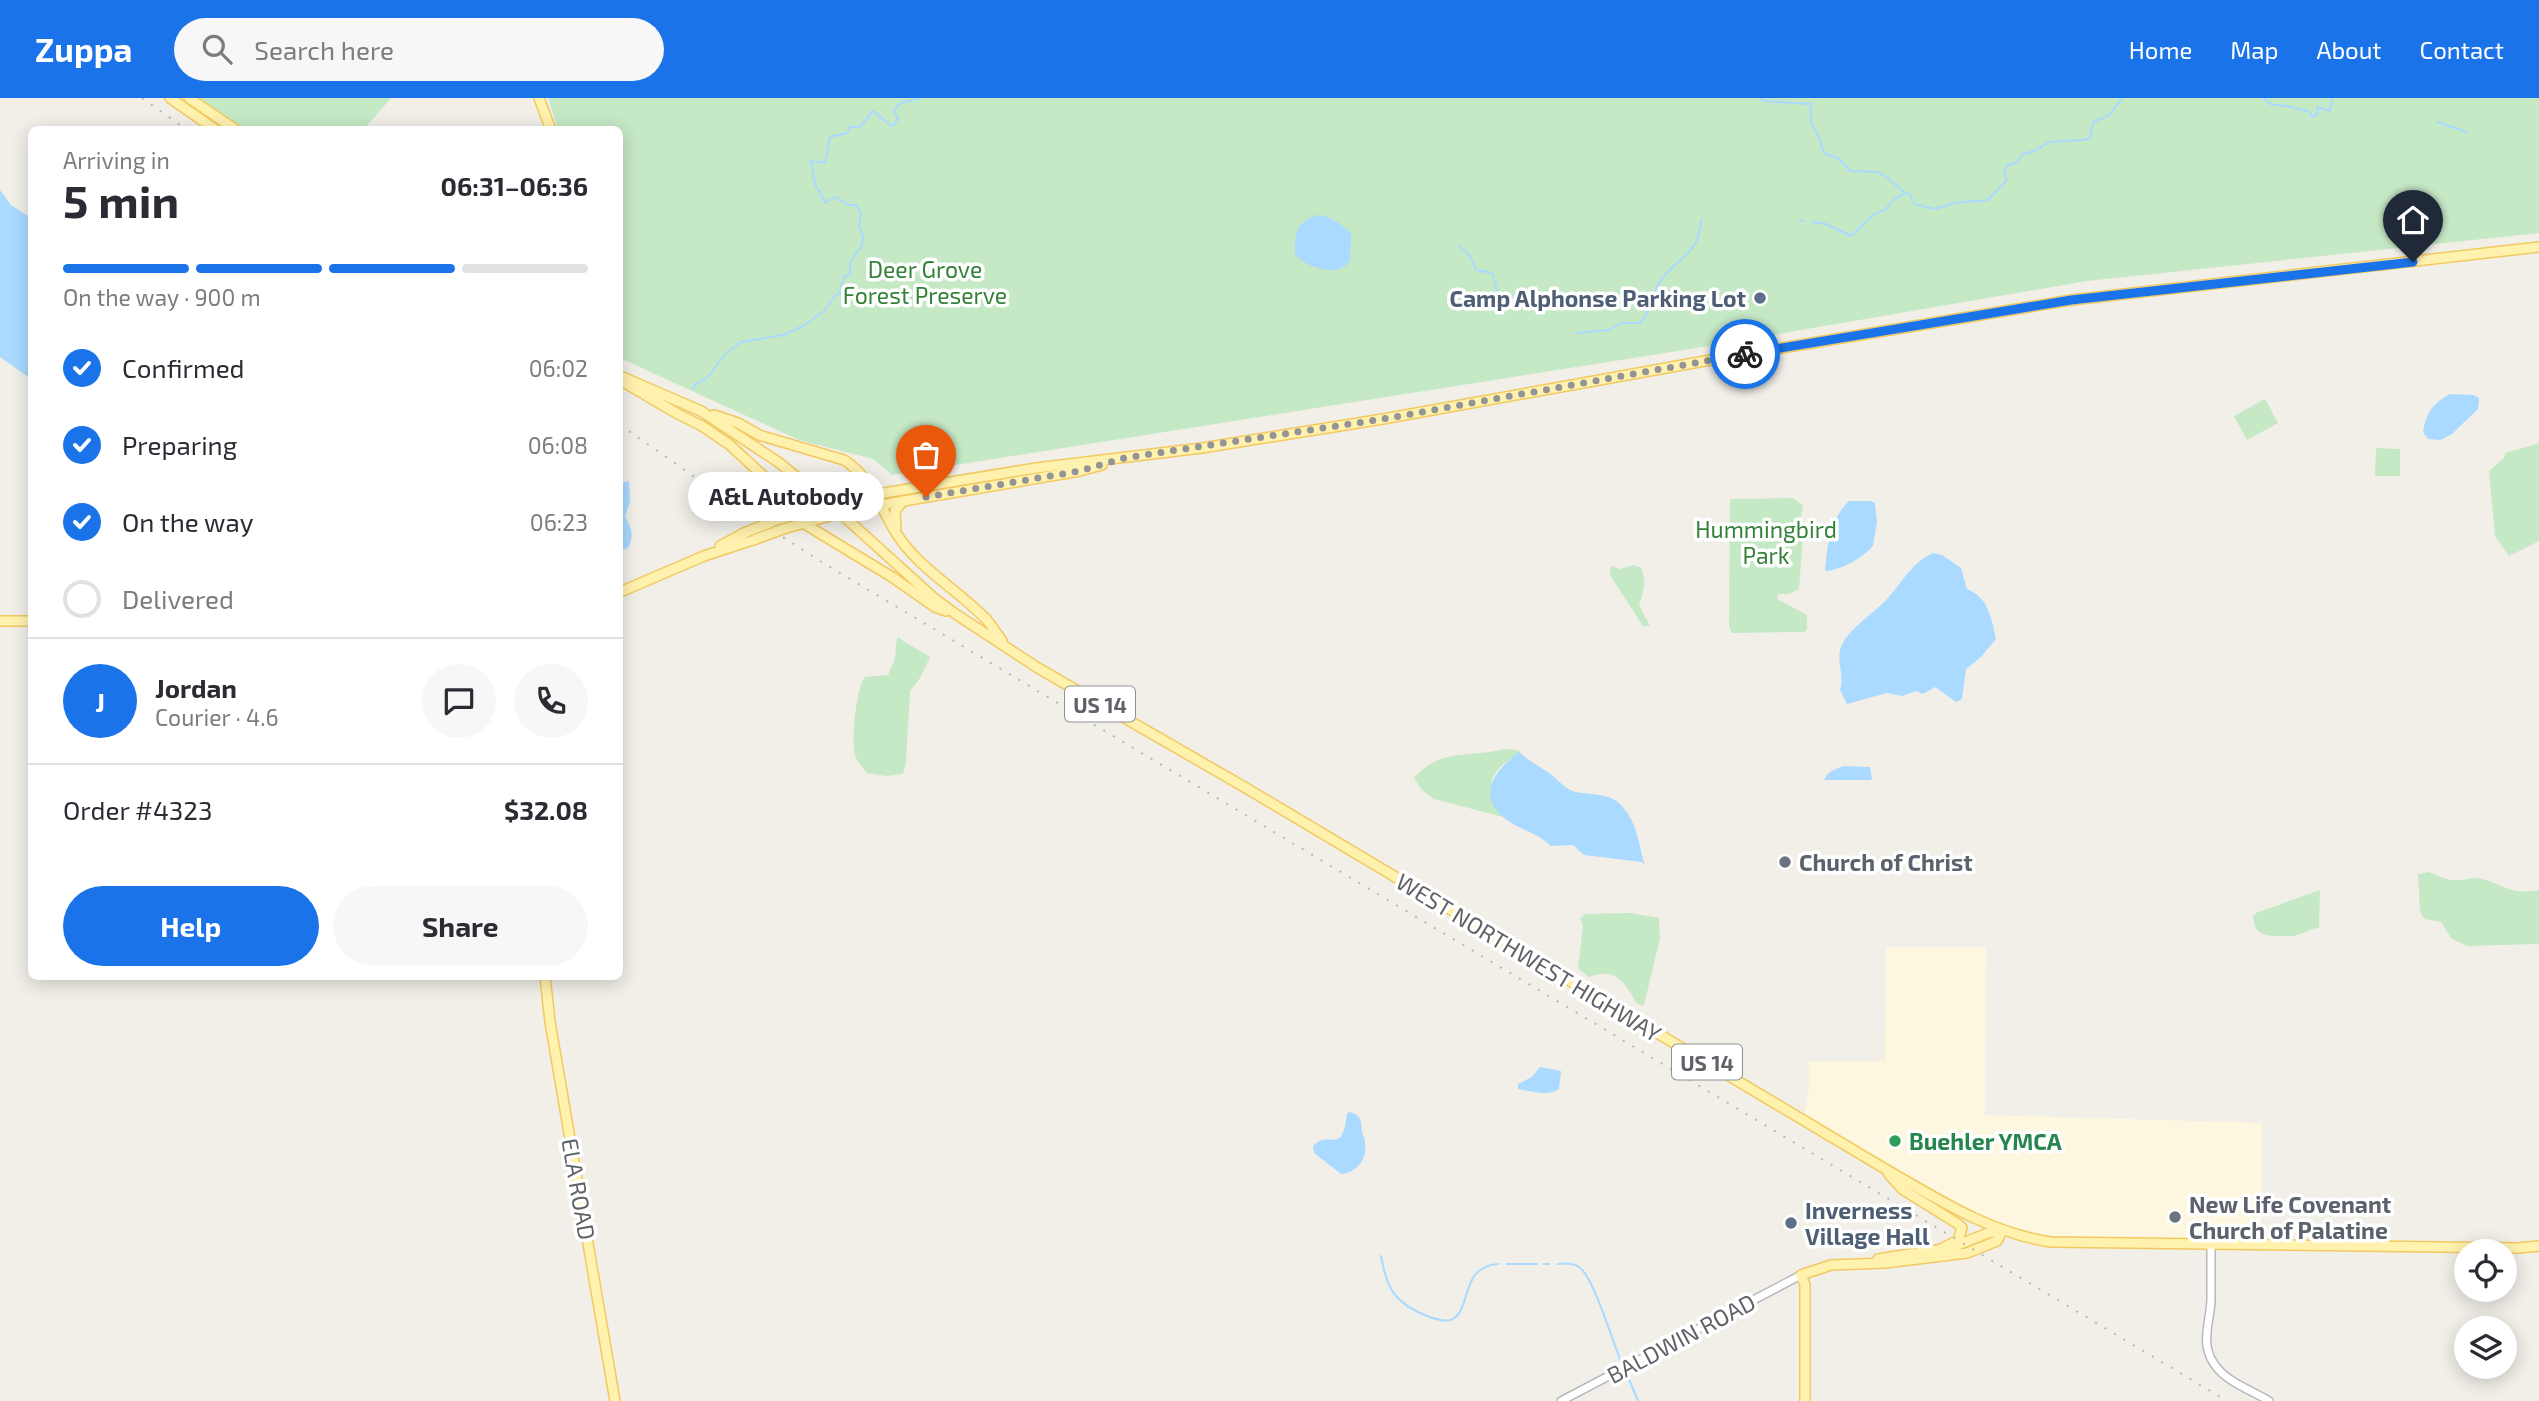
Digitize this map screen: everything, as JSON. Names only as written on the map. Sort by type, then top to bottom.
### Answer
[{"type":"main road","points":[[170,98],[210,126]]},
{"type":"main road","points":[[189,98],[230,126]]},
{"type":"main road","points":[[539,98],[550,126]]},
{"type":"main road","points":[[704,556],[772,522],[817,507],[874,494],[1369,421],[1727,356],[2071,300],[2539,247]]},
{"type":"main road","name":"US 14","points":[[623,379],[701,411]]},
{"type":"main road","points":[[623,380],[730,444],[774,486],[803,523],[892,577],[935,607],[957,615]]},
{"type":"main road","points":[[701,411],[738,423],[759,435],[844,460],[855,467],[896,533],[915,557],[986,619],[1007,648]]},
{"type":"main road","name":"WEST NORTHWEST HIGHWAY","points":[[701,411],[778,462],[957,615],[1007,648],[1882,1167],[1983,1224],[2051,1242],[2518,1248],[2539,1246]]},
{"type":"main road","points":[[623,591],[704,556],[803,523],[857,509],[1080,471],[1124,458]]},
{"type":"main road","points":[[772,522],[778,517],[781,504],[774,486]]},
{"type":"main road","points":[[896,533],[894,515],[897,506],[903,501]]},
{"type":"main road","points":[[0,621],[28,621]]},
{"type":"main road","name":"ELA ROAD","points":[[545,980],[550,1022],[615,1401]]},
{"type":"main road","points":[[1882,1167],[1902,1189],[1962,1228],[1958,1240],[1941,1249]]},
{"type":"main road","points":[[1873,1262],[1884,1257],[1964,1244],[1988,1233],[2002,1231]]},
{"type":"main road","points":[[1805,1401],[1805,1285],[1801,1275],[1831,1265],[1885,1263],[1966,1253],[1997,1241],[2002,1231]]},
{"type":"main road","name":"WEST NORTHWEST HIGHWAY","points":[[2518,1248],[2539,1252]]},
{"type":"street","points":[[2211,1245],[2211,1302],[2205,1332],[2207,1346],[2216,1367],[2269,1401]]},
{"type":"street","name":"BALDWIN ROAD","points":[[1561,1401],[1801,1275]]},
{"type":"shaded area","points":[[1886,947],[1986,947],[1985,1115],[2262,1123],[2262,1245],[2076,1243],[2002,1231],[1804,1119],[1809,1086],[1809,1061],[1885,1061]]},
{"type":"green space","points":[[199,98],[391,98],[367,126],[241,126]]},
{"type":"green space","name":"Deer Grove Forest Preserve","points":[[548,98],[2539,98],[2539,233],[2087,281],[1703,347],[892,475],[873,459],[799,440],[623,359],[623,126],[557,126]]},
{"type":"green space","points":[[2265,399],[2278,423],[2247,440],[2234,416]]},
{"type":"green space","points":[[2539,443],[2539,541],[2509,556],[2495,536],[2489,471],[2504,458],[2505,453]]},
{"type":"green space","points":[[2376,448],[2400,449],[2400,476],[2375,476]]},
{"type":"green space","name":"Hummingbird Park","points":[[1792,498],[1803,505],[1799,529],[1803,535],[1799,589],[1789,594],[1778,594],[1777,599],[1807,615],[1807,629],[1804,632],[1732,633],[1729,627],[1730,499]]},
{"type":"green space","points":[[1634,565],[1641,568],[1643,573],[1644,586],[1639,605],[1650,626],[1643,626],[1610,575],[1611,566],[1620,569]]},
{"type":"green space","points":[[897,637],[930,657],[910,691],[903,774],[886,776],[867,773],[860,764],[855,755],[854,727],[862,683],[865,677],[888,675],[895,659]]},
{"type":"green space","points":[[1504,749],[1521,752],[1502,765],[1492,780],[1492,796],[1503,817],[1434,799],[1422,790],[1414,778],[1434,762],[1445,758]]},
{"type":"green space","points":[[2429,872],[2451,880],[2478,878],[2513,890],[2539,890],[2539,944],[2467,946],[2451,938],[2441,922],[2424,919],[2420,911],[2418,874]]},
{"type":"green space","points":[[2320,890],[2319,928],[2296,936],[2275,936],[2265,935],[2256,928],[2253,917],[2256,913]]},
{"type":"green space","points":[[1629,913],[1659,918],[1660,938],[1644,1005],[1637,1004],[1619,978],[1606,974],[1589,977],[1578,968],[1583,926],[1580,919],[1585,914]]},
{"type":"water","points":[[0,190],[11,205],[28,216],[28,377],[0,357]]},
{"type":"water","points":[[1317,215],[1336,221],[1351,234],[1350,261],[1340,269],[1316,267],[1303,262],[1295,254],[1298,229],[1305,221]]},
{"type":"water","points":[[2450,394],[2473,395],[2479,398],[2478,409],[2452,434],[2440,440],[2428,439],[2423,432],[2428,414],[2439,401]]},
{"type":"water","points":[[629,481],[630,502],[625,516],[632,535],[628,548],[623,550],[623,482]]},
{"type":"water","points":[[1849,501],[1875,503],[1877,522],[1873,546],[1851,563],[1825,571],[1828,543],[1834,524]]},
{"type":"water","points":[[1933,553],[1942,555],[1961,568],[1967,589],[1980,597],[1988,610],[1996,639],[1980,658],[1966,669],[1962,699],[1956,702],[1935,687],[1923,694],[1916,691],[1902,696],[1887,693],[1847,704],[1840,690],[1842,679],[1839,657],[1844,641],[1887,599],[1913,568]]},
{"type":"water","points":[[1519,752],[1571,790],[1607,797],[1618,802],[1634,827],[1645,865],[1642,862],[1584,855],[1573,845],[1551,846],[1540,837],[1504,818],[1491,800],[1492,782],[1503,766]]},
{"type":"water","points":[[1844,766],[1870,767],[1872,779],[1824,780],[1830,772]]},
{"type":"water","points":[[1540,1067],[1561,1071],[1559,1089],[1544,1093],[1518,1089],[1518,1084],[1532,1077]]},
{"type":"water","points":[[1349,1112],[1360,1119],[1365,1154],[1356,1168],[1341,1174],[1314,1153],[1313,1146],[1319,1141],[1338,1139],[1342,1135]]},
{"type":"waterway","points":[[693,389],[708,377],[725,354],[741,342],[783,335],[803,326],[824,311],[840,293],[844,276],[850,275],[850,262],[862,245],[863,236],[859,227],[861,212],[856,205],[849,205],[835,197],[825,203],[815,183],[811,161],[825,163],[830,137],[847,133],[850,127],[860,127],[873,111],[890,125],[894,125],[898,118],[894,111],[897,107],[919,98]]},
{"type":"waterway","points":[[1761,98],[1764,101],[1811,104],[1811,124],[1817,132],[1824,153],[1839,159],[1850,171],[1881,174],[1910,194],[1914,204],[1935,209],[1954,203],[1988,200],[2007,180],[2004,172],[2007,165],[2018,162],[2023,154],[2049,142],[2090,138],[2093,122],[2108,116],[2123,98]]},
{"type":"waterway","points":[[2263,98],[2272,105],[2309,111],[2312,117],[2317,115],[2318,107],[2330,111],[2332,98]]},
{"type":"waterway","points":[[2437,122],[2467,132]]},
{"type":"waterway","points":[[1812,222],[1826,224],[1851,236],[1873,215],[1886,209],[1894,199],[1904,194]]},
{"type":"waterway","points":[[1576,333],[1609,330],[1621,323],[1640,323],[1663,277],[1693,247],[1702,220]]},
{"type":"waterway","points":[[1460,246],[1470,256],[1476,270],[1492,273],[1499,297],[1519,301],[1528,307]]},
{"type":"waterway","points":[[1381,1256],[1386,1278],[1394,1294],[1416,1311],[1444,1321],[1453,1319],[1459,1313],[1468,1288],[1478,1272],[1498,1264]]},
{"type":"waterway","points":[[1507,1264],[1537,1264]]},
{"type":"waterway","points":[[1544,1264],[1549,1264]]},
{"type":"waterway","points":[[1558,1264],[1574,1265],[1585,1273],[1622,1364]]},
{"type":"waterway","points":[[1626,1372],[1638,1401]]},
{"type":"railway","points":[[142,98],[181,126]]},
{"type":"railway","points":[[623,427],[820,561],[2227,1401]]},
{"type":"way so far","points":[[926,497],[1080,471],[1124,458],[1383,419],[1745,354]]},
{"type":"place","name":"Camp Alphonse Parking Lot","points":[[1760,298]]},
{"type":"place","name":"A&L Autobody","points":[[926,497]]},
{"type":"place","name":"Church of Christ","points":[[1785,862]]},
{"type":"place","name":"Buehler YMCA","points":[[1895,1141]]},
{"type":"place","name":"New Life Covenant Church of Palatine","points":[[2175,1217]]},
{"type":"place","name":"Inverness Village Hall","points":[[1791,1223]]},
{"type":"route","points":[[1745,354],[2071,300],[2413,262]]}]
